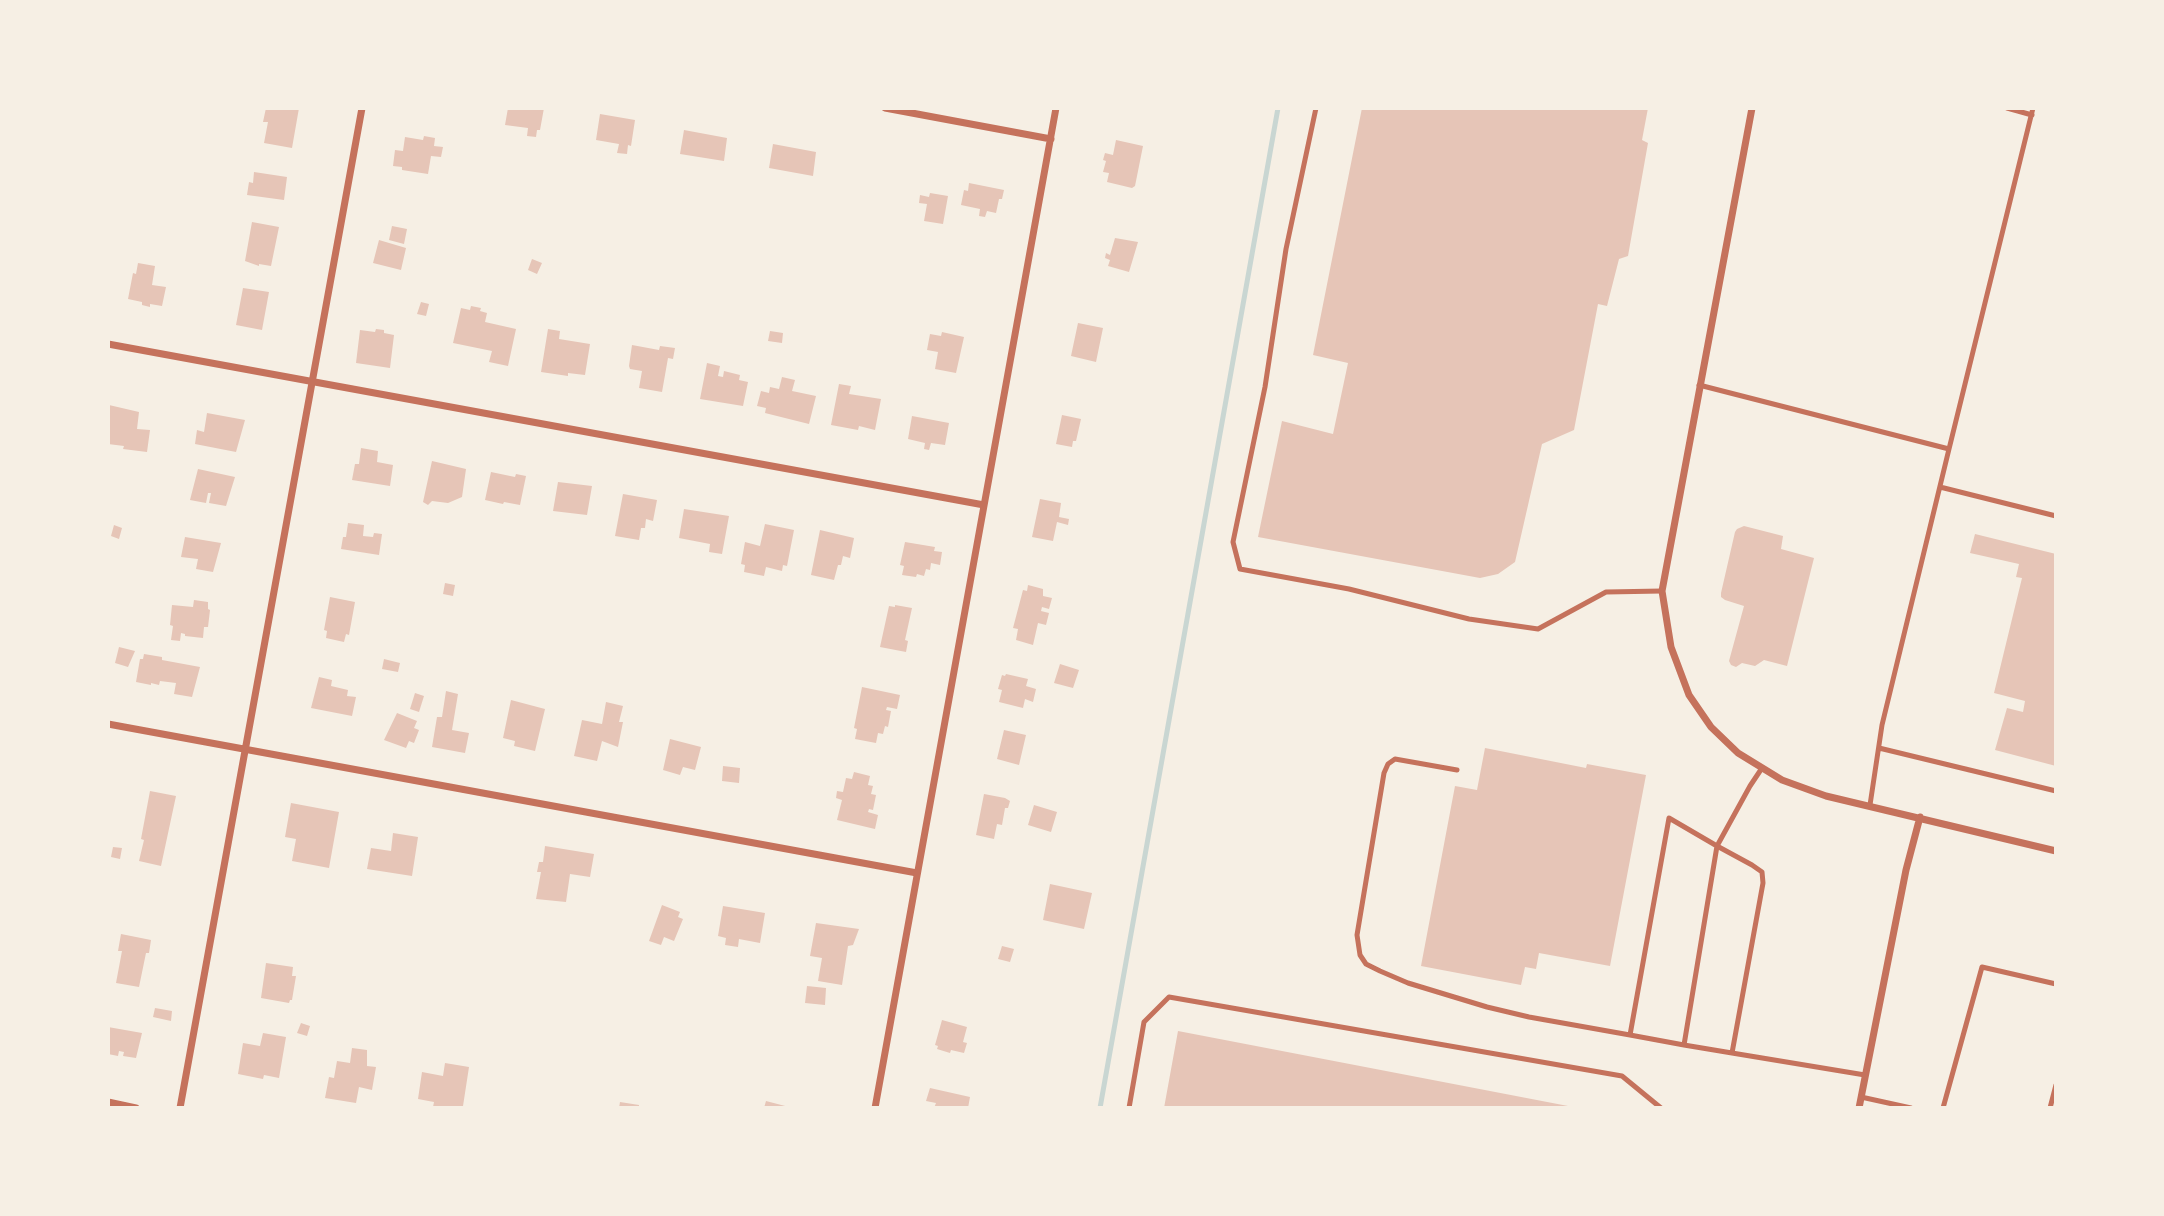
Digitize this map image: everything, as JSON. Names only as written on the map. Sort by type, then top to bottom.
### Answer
[{"type":"street","points":[[180,1108],[362,108]]},
{"type":"street","points":[[885,108],[1051,139]]},
{"type":"street","points":[[875,1108],[1056,108]]},
{"type":"street","points":[[1752,108],[1662,590],[1671,647],[1689,695],[1711,727],[1738,753],[1782,780],[1826,796],[2056,850]]},
{"type":"street","points":[[108,344],[984,505]]},
{"type":"street","points":[[108,724],[917,873]]},
{"type":"street","points":[[1859,1108],[1906,870],[1920,817]]},
{"type":"street","points":[[108,1102],[136,1108]]},
{"type":"lane","points":[[1316,108],[1286,248],[1265,387],[1233,542],[1240,569],[1349,589],[1469,619],[1538,629],[1606,592],[1662,590]]},
{"type":"lane","points":[[1870,806],[1882,725],[2032,111],[2007,108]]},
{"type":"lane","points":[[1699,385],[1949,449]]},
{"type":"lane","points":[[1940,487],[2056,516]]},
{"type":"lane","points":[[1879,748],[2056,791]]},
{"type":"lane","points":[[1457,770],[1395,759],[1388,764],[1384,773],[1357,936],[1360,955],[1366,964],[1408,983],[1529,1017],[1865,1075]]},
{"type":"lane","points":[[1684,1045],[1717,846],[1762,768]]},
{"type":"lane","points":[[1630,1035],[1669,818],[1762,872],[1763,883],[1732,1054]]},
{"type":"lane","points":[[1944,1108],[1982,967],[2056,985]]},
{"type":"lane","points":[[1129,1108],[1144,1022],[1169,997],[1622,1076],[1661,1108]]},
{"type":"lane","points":[[2050,1108],[2056,1085]]},
{"type":"lane","points":[[1861,1097],[1911,1108]]},
{"type":"building","points":[[266,108],[299,108],[292,148],[264,143],[268,122],[263,122]]},
{"type":"building","points":[[508,108],[544,108],[536,137],[527,136],[528,128],[505,125]]},
{"type":"building","points":[[1362,108],[1648,108],[1642,140],[1648,143],[1628,256],[1619,259],[1607,306],[1598,304],[1574,430],[1542,444],[1515,562],[1498,574],[1480,578],[1258,537],[1282,421],[1333,434],[1348,363],[1313,355]]},
{"type":"building","points":[[600,114],[635,120],[627,154],[617,153],[619,144],[596,140]]},
{"type":"building","points":[[684,130],[727,138],[724,161],[680,154]]},
{"type":"building","points":[[424,136],[435,138],[434,146],[443,147],[441,157],[431,156],[428,174],[393,166],[395,150],[403,151],[405,137],[423,140]]},
{"type":"building","points":[[1116,140],[1143,146],[1135,186],[1132,188],[1107,182],[1109,173],[1103,172],[1105,153],[1113,155]]},
{"type":"building","points":[[773,144],[816,152],[813,176],[769,168]]},
{"type":"building","points":[[254,172],[287,177],[284,200],[247,195],[249,182],[253,183]]},
{"type":"building","points":[[969,183],[1004,190],[996,213],[987,211],[985,217],[979,216],[980,209],[961,205],[964,190],[968,191]]},
{"type":"building","points":[[930,193],[948,196],[943,224],[924,221],[927,204],[919,203],[920,195],[929,197]]},
{"type":"building","points":[[252,222],[279,227],[271,266],[259,266],[245,261]]},
{"type":"building","points":[[392,226],[407,229],[404,244],[389,240]]},
{"type":"building","points":[[1115,238],[1138,242],[1129,272],[1108,266],[1110,260],[1105,258],[1106,253],[1110,255]]},
{"type":"building","points":[[379,240],[406,248],[401,270],[373,263]]},
{"type":"building","points":[[532,259],[542,263],[537,274],[528,270]]},
{"type":"building","points":[[138,263],[155,266],[152,285],[166,287],[162,306],[150,304],[150,307],[128,299],[133,273],[136,274]]},
{"type":"building","points":[[243,288],[269,292],[262,330],[236,325]]},
{"type":"building","points":[[421,302],[429,304],[426,316],[417,314]]},
{"type":"building","points":[[471,306],[481,308],[480,311],[487,313],[485,322],[516,329],[508,366],[489,362],[492,351],[453,343],[461,308],[470,310]]},
{"type":"building","points":[[1078,323],[1103,328],[1096,362],[1071,356]]},
{"type":"building","points":[[376,329],[394,335],[390,368],[356,363],[360,330],[375,332]]},
{"type":"building","points":[[548,329],[560,331],[559,339],[590,344],[585,375],[568,373],[568,376],[541,372]]},
{"type":"building","points":[[770,331],[783,333],[782,343],[768,341]]},
{"type":"building","points":[[942,332],[964,337],[956,373],[935,369],[938,352],[927,350],[930,334],[941,336]]},
{"type":"building","points":[[632,345],[659,350],[660,346],[675,348],[673,359],[668,358],[662,392],[639,388],[642,371],[630,369],[629,366]]},
{"type":"building","points":[[707,363],[720,366],[718,376],[723,377],[724,371],[740,375],[739,380],[748,382],[743,406],[700,399]]},
{"type":"building","points":[[782,377],[795,380],[792,391],[816,396],[809,424],[765,413],[766,408],[757,406],[761,391],[769,393],[770,387],[779,389]]},
{"type":"building","points":[[839,384],[851,386],[849,394],[881,399],[875,430],[859,426],[858,430],[831,425]]},
{"type":"building","points":[[109,405],[139,412],[137,429],[150,430],[147,452],[108,444]]},
{"type":"building","points":[[207,413],[245,420],[236,452],[195,444],[197,430],[204,432]]},
{"type":"building","points":[[1062,415],[1081,419],[1072,447],[1056,444]]},
{"type":"building","points":[[912,416],[949,423],[945,445],[931,443],[929,450],[924,449],[925,443],[908,439]]},
{"type":"building","points":[[361,448],[378,451],[377,462],[393,465],[390,486],[352,480],[355,464],[359,464]]},
{"type":"building","points":[[432,461],[466,469],[462,497],[448,503],[432,501],[428,505],[423,502]]},
{"type":"building","points":[[198,469],[235,477],[226,506],[209,503],[211,493],[208,493],[206,503],[190,500]]},
{"type":"building","points":[[491,472],[515,477],[516,474],[526,476],[520,505],[485,500]]},
{"type":"building","points":[[558,482],[592,486],[587,515],[553,511]]},
{"type":"building","points":[[623,494],[657,500],[653,521],[646,519],[639,540],[615,536]]},
{"type":"building","points":[[1040,499],[1061,503],[1059,517],[1069,519],[1068,525],[1057,522],[1053,541],[1032,537]]},
{"type":"building","points":[[684,509],[729,516],[722,554],[709,552],[710,544],[679,538]]},
{"type":"building","points":[[348,523],[364,525],[363,536],[382,534],[379,555],[341,549]]},
{"type":"building","points":[[765,524],[794,530],[787,566],[783,565],[782,571],[766,567],[764,576],[744,572],[745,565],[741,564],[745,542],[760,546]]},
{"type":"building","points":[[114,525],[122,528],[119,539],[111,536]]},
{"type":"building","points":[[1744,526],[1783,536],[1781,549],[1814,558],[1787,666],[1764,660],[1755,666],[1742,663],[1736,667],[1729,661],[1744,606],[1725,600],[1721,593],[1735,532]]},
{"type":"building","points":[[820,530],[854,538],[850,558],[843,556],[834,580],[811,575]]},
{"type":"building","points":[[1975,534],[2056,554],[2056,766],[1995,750],[2007,708],[2023,712],[2025,701],[1994,693],[2022,578],[2016,577],[2019,564],[1970,553]]},
{"type":"building","points":[[185,537],[221,543],[213,572],[196,569],[198,559],[181,557]]},
{"type":"building","points":[[905,542],[935,547],[934,551],[942,552],[940,565],[931,563],[930,570],[926,569],[924,576],[902,575],[904,566],[900,565]]},
{"type":"building","points":[[445,583],[455,585],[453,596],[443,594]]},
{"type":"building","points":[[1028,585],[1043,589],[1043,596],[1052,598],[1049,609],[1042,607],[1041,611],[1049,613],[1046,625],[1038,623],[1033,645],[1016,640],[1018,629],[1013,628],[1023,590],[1027,591]]},
{"type":"building","points":[[330,597],[355,602],[349,635],[346,634],[344,642],[326,638],[327,631],[324,630]]},
{"type":"building","points":[[194,600],[208,602],[210,610],[208,627],[204,627],[203,638],[181,633],[180,641],[171,640],[172,605],[193,607]]},
{"type":"building","points":[[889,606],[912,608],[905,640],[908,641],[906,652],[880,647]]},
{"type":"building","points":[[119,647],[135,651],[128,667],[115,663]]},
{"type":"building","points":[[144,654],[200,667],[192,697],[174,694],[176,683],[160,681],[159,685],[151,685],[136,682],[140,659],[143,659]]},
{"type":"building","points":[[384,659],[400,663],[398,672],[382,669]]},
{"type":"building","points":[[1060,664],[1079,670],[1073,688],[1054,683]]},
{"type":"building","points":[[1002,675],[1028,679],[1026,686],[1036,689],[1033,702],[1025,699],[1023,708],[999,702],[1002,690],[998,689]]},
{"type":"building","points":[[319,677],[332,680],[331,686],[348,690],[347,696],[356,697],[352,716],[311,708]]},
{"type":"building","points":[[862,687],[900,695],[897,709],[887,707],[886,710],[891,711],[888,727],[885,726],[883,734],[878,733],[876,743],[855,739],[857,729],[854,728]]},
{"type":"building","points":[[446,691],[458,694],[452,730],[469,733],[465,753],[432,747],[437,717],[442,717]]},
{"type":"building","points":[[415,693],[424,696],[419,712],[410,709]]},
{"type":"building","points":[[511,700],[545,709],[535,751],[514,746],[515,741],[503,738]]},
{"type":"building","points":[[606,702],[623,706],[618,747],[602,741],[597,761],[574,756],[582,720],[602,724]]},
{"type":"building","points":[[397,713],[417,721],[414,728],[419,730],[414,743],[409,741],[406,748],[384,740]]},
{"type":"building","points":[[1004,730],[1026,735],[1019,765],[997,759]]},
{"type":"building","points":[[670,739],[701,747],[695,770],[683,767],[680,775],[663,770]]},
{"type":"building","points":[[1485,748],[1586,768],[1587,764],[1646,775],[1610,966],[1539,953],[1536,969],[1525,967],[1521,985],[1421,966],[1455,786],[1477,790]]},
{"type":"building","points":[[723,766],[740,768],[739,783],[722,781]]},
{"type":"building","points":[[854,772],[870,776],[868,785],[873,786],[871,794],[876,795],[873,810],[869,809],[868,812],[878,815],[875,829],[837,820],[842,800],[836,798],[837,791],[843,792],[846,778],[852,779]]},
{"type":"building","points":[[150,791],[176,796],[161,866],[139,861]]},
{"type":"building","points":[[984,794],[1010,801],[1008,808],[1005,808],[1002,825],[997,824],[994,839],[976,835]]},
{"type":"building","points":[[291,803],[339,812],[329,868],[292,861],[296,839],[285,837]]},
{"type":"building","points":[[1034,805],[1057,812],[1051,832],[1028,825]]},
{"type":"building","points":[[393,833],[418,837],[412,876],[367,869],[371,848],[391,851]]},
{"type":"building","points":[[545,846],[594,854],[590,877],[570,874],[566,902],[536,899],[541,872],[537,872],[539,862],[543,862]]},
{"type":"building","points":[[113,847],[122,848],[120,859],[111,857]]},
{"type":"building","points":[[1050,884],[1092,893],[1084,929],[1043,920]]},
{"type":"building","points":[[662,905],[680,912],[678,917],[683,919],[674,941],[664,937],[661,945],[649,941]]},
{"type":"building","points":[[723,906],[765,913],[760,943],[739,939],[738,947],[725,945],[726,938],[718,936]]},
{"type":"building","points":[[816,923],[859,929],[853,945],[848,946],[842,985],[818,981],[822,958],[810,956]]},
{"type":"building","points":[[121,934],[151,940],[139,987],[116,983],[122,951],[118,951]]},
{"type":"building","points":[[1002,946],[1014,949],[1010,962],[998,959]]},
{"type":"building","points":[[266,963],[293,967],[292,976],[296,976],[292,1000],[289,1003],[261,998]]},
{"type":"building","points":[[807,986],[826,988],[825,1005],[805,1003]]},
{"type":"building","points":[[155,1008],[172,1011],[171,1021],[153,1017]]},
{"type":"building","points":[[942,1020],[967,1027],[963,1042],[967,1043],[964,1053],[937,1049],[938,1046],[935,1045]]},
{"type":"building","points":[[301,1023],[310,1026],[307,1036],[297,1033]]},
{"type":"building","points":[[108,1027],[142,1033],[136,1058],[123,1056],[124,1052],[119,1051],[118,1056],[108,1054]]},
{"type":"building","points":[[1178,1031],[1568,1106],[1568,1108],[1164,1108]]},
{"type":"building","points":[[263,1033],[286,1037],[279,1078],[264,1075],[263,1079],[238,1074],[243,1043],[260,1046]]},
{"type":"building","points":[[352,1048],[367,1050],[367,1066],[376,1067],[372,1090],[359,1087],[356,1103],[325,1098],[329,1077],[334,1078],[337,1061],[350,1063]]},
{"type":"building","points":[[445,1063],[469,1067],[461,1108],[433,1107],[434,1102],[418,1099],[422,1072],[443,1076]]},
{"type":"building","points":[[930,1088],[970,1097],[968,1108],[934,1108],[936,1103],[926,1101]]},
{"type":"building","points":[[766,1101],[789,1107],[789,1108],[764,1108]]},
{"type":"building","points":[[620,1102],[639,1105],[639,1108],[619,1108]]},
{"type":"waterway","points":[[1100,1108],[1278,108]]}]
